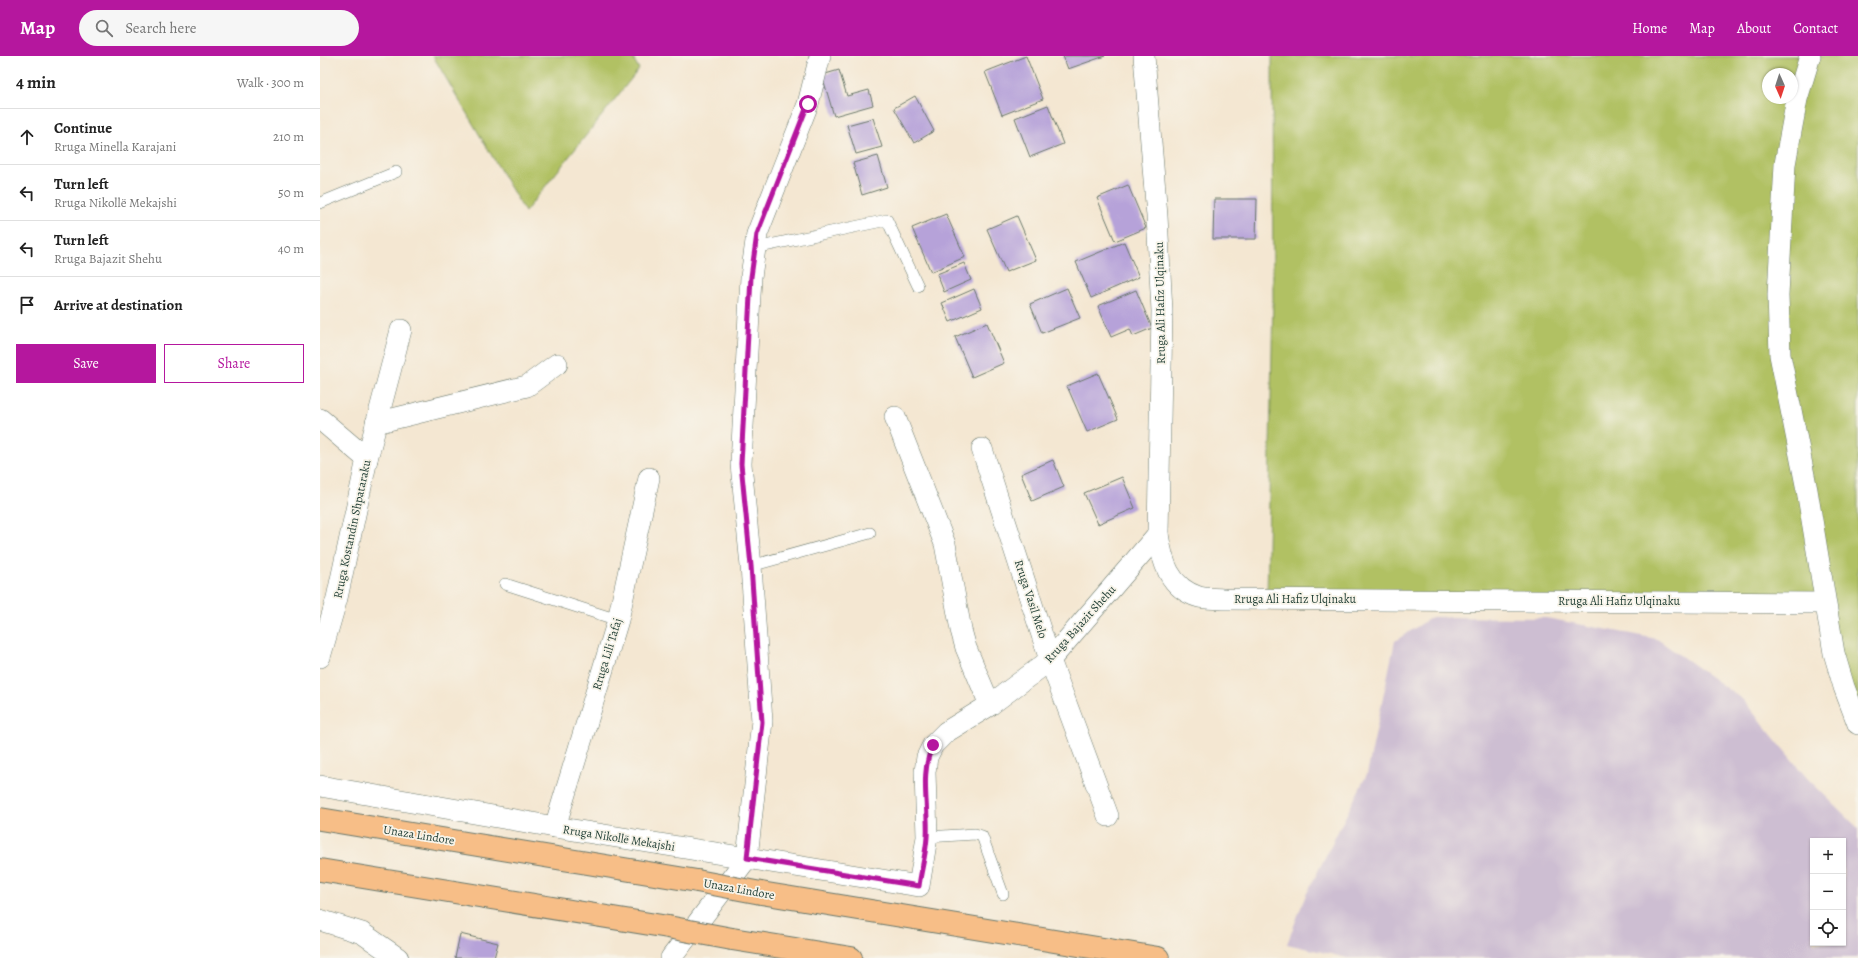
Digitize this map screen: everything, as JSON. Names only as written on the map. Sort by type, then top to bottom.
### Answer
[{"type":"highway","name":"Unaza Lindore","points":[[320,820],[1158,958]]},
{"type":"highway","points":[[320,870],[851,958]]},
{"type":"street","points":[[671,958],[747,858],[762,722],[751,566],[741,464],[751,277],[757,234],[808,104],[820,56]]},
{"type":"street","name":"Rruga Ali Hafiz Ulqinaku","points":[[1144,56],[1157,216],[1162,311],[1158,534],[1162,557],[1168,575],[1181,588],[1199,597],[1267,599],[1824,603]]},
{"type":"street","points":[[1810,56],[1797,99],[1784,164],[1778,288],[1779,347],[1807,490],[1824,603],[1834,653],[1844,687],[1858,724]]},
{"type":"street","name":"Rruga Kostandin Shpataraku","points":[[320,657],[337,598],[367,459],[401,330]]},
{"type":"street","points":[[376,423],[527,386],[556,364]]},
{"type":"street","points":[[895,417],[945,544],[964,642],[990,706]]},
{"type":"street","points":[[320,419],[367,459]]},
{"type":"street","name":"Rruga Vasil Melo","points":[[982,449],[1050,660],[1108,816]]},
{"type":"street","name":"Rruga Lili Tafaj","points":[[555,827],[618,620],[649,478]]},
{"type":"street","name":"Rruga Bajazit Shehu","points":[[919,886],[927,837],[925,772],[927,757],[933,745],[946,732],[990,706],[1050,660],[1158,534]]},
{"type":"street","name":"Rruga Nikollë Mekajshi","points":[[320,786],[555,827],[919,886]]},
{"type":"street","points":[[320,920],[362,933],[398,958]]},
{"type":"lane","points":[[320,203],[396,172]]},
{"type":"lane","points":[[755,248],[887,220],[918,286]]},
{"type":"lane","points":[[751,566],[870,533]]},
{"type":"lane","points":[[505,584],[618,620]]},
{"type":"lane","points":[[927,837],[975,834],[982,836],[1003,894]]},
{"type":"shaded area","points":[[1432,617],[1546,618],[1657,639],[1743,700],[1807,778],[1858,828],[1858,958],[1348,958],[1287,944],[1305,897],[1367,774],[1395,641]]},
{"type":"green space","points":[[433,56],[632,56],[639,69],[525,212]]},
{"type":"green space","points":[[1272,56],[1858,56],[1858,724],[1824,603],[1267,599],[1273,298]]},
{"type":"building","points":[[1026,56],[1043,99],[1002,115],[985,72]]},
{"type":"building","points":[[1063,56],[1105,56],[1068,69]]},
{"type":"building","points":[[839,70],[847,96],[869,90],[873,105],[834,116],[822,75]]},
{"type":"building","points":[[915,96],[934,131],[914,143],[894,108]]},
{"type":"building","points":[[1048,105],[1063,144],[1030,157],[1015,118]]},
{"type":"building","points":[[873,118],[882,147],[856,154],[847,125]]},
{"type":"building","points":[[878,156],[887,187],[862,195],[853,163]]},
{"type":"building","points":[[1128,185],[1146,228],[1115,241],[1097,198]]},
{"type":"building","points":[[1214,199],[1257,199],[1256,239],[1213,239]]},
{"type":"building","points":[[946,214],[965,257],[931,272],[912,228]]},
{"type":"building","points":[[1017,216],[1036,260],[1006,272],[987,229]]},
{"type":"building","points":[[1124,242],[1139,277],[1091,298],[1076,262]]},
{"type":"building","points":[[964,263],[971,280],[944,292],[937,274]]},
{"type":"building","points":[[1067,288],[1080,318],[1042,333],[1030,304]]},
{"type":"building","points":[[974,289],[982,308],[950,322],[942,303]]},
{"type":"building","points":[[1136,290],[1152,328],[1133,336],[1130,329],[1111,337],[1098,306]]},
{"type":"building","points":[[987,323],[1004,363],[972,377],[955,337]]},
{"type":"building","points":[[1098,373],[1118,419],[1087,432],[1067,386]]},
{"type":"building","points":[[1053,460],[1064,487],[1032,501],[1021,474]]},
{"type":"building","points":[[1122,477],[1135,508],[1098,524],[1084,493]]},
{"type":"building","points":[[460,934],[498,943],[494,958],[455,958]]},
{"type":"route","points":[[808,104],[757,234],[751,277],[741,464],[751,566],[762,722],[747,858],[919,886],[927,837],[925,772],[927,757],[933,745]]}]
